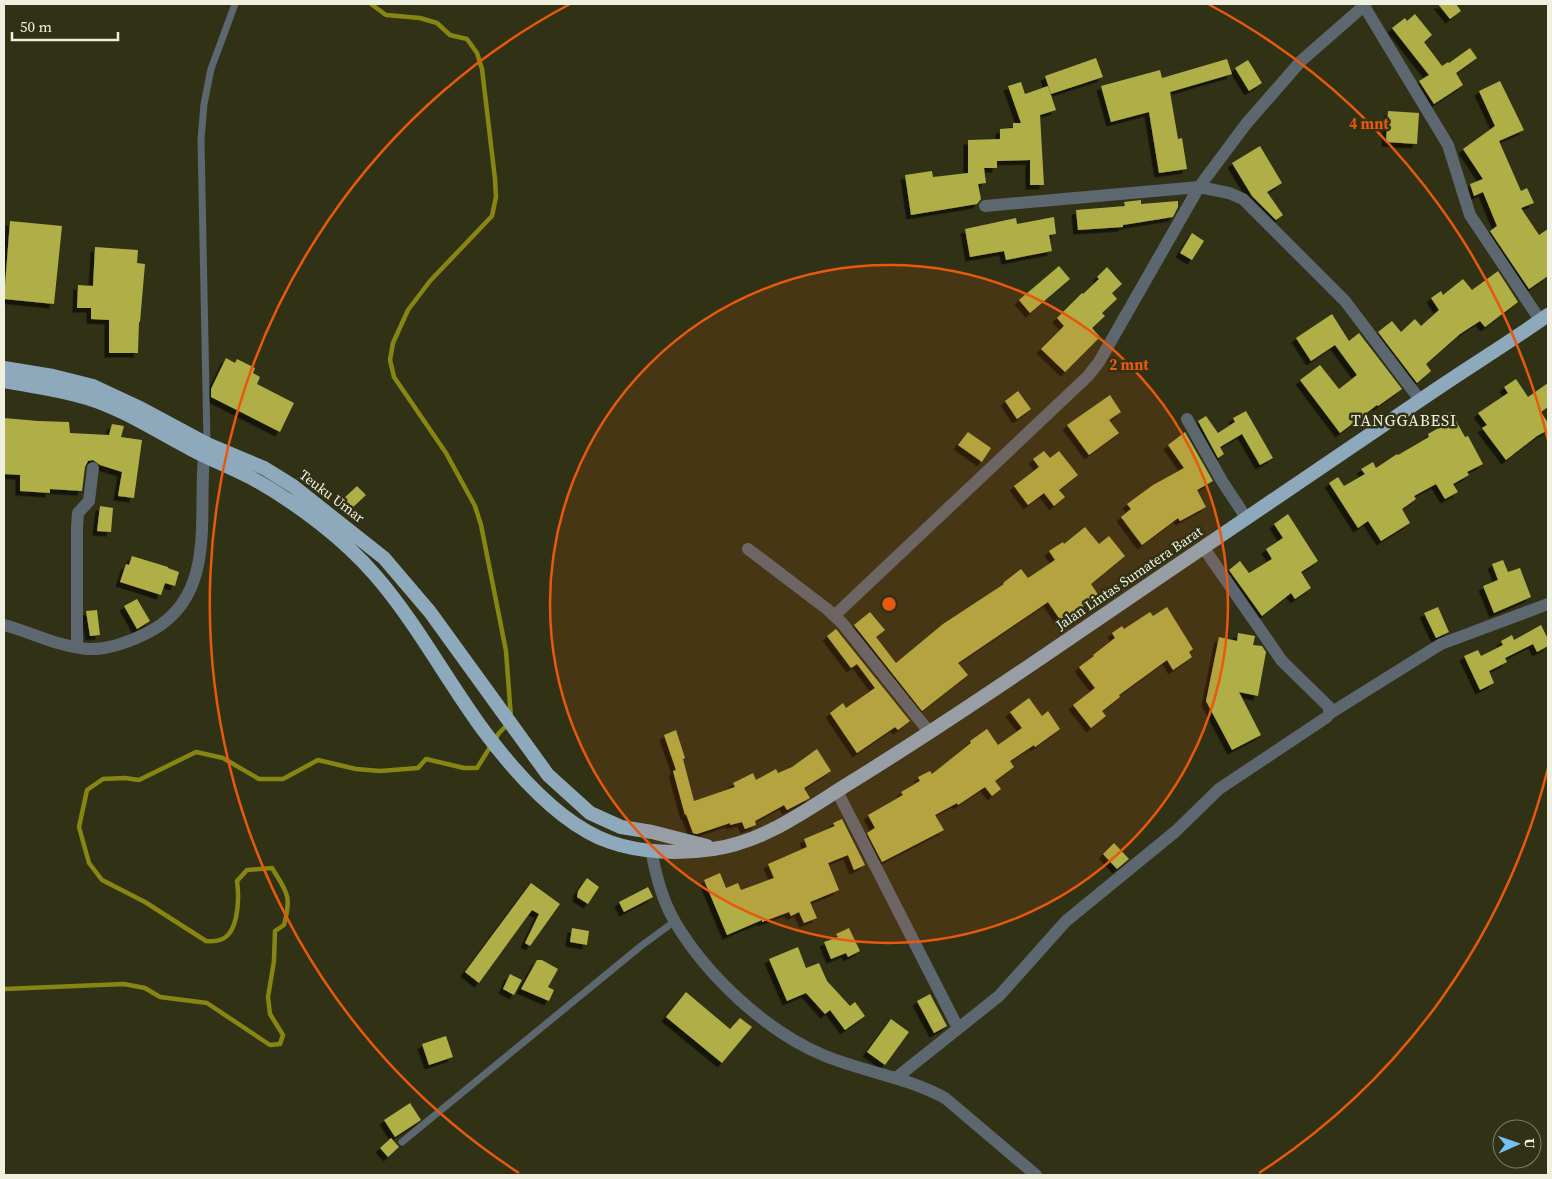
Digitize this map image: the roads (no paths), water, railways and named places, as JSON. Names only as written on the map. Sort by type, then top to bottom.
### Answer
[{"type":"highway","name":"Jalan Lintas Sumatera Barat","points":[[530,786],[580,828],[612,843],[651,850],[687,852],[718,849],[769,832],[802,814],[930,733],[1420,400],[1544,318]]},
{"type":"highway","name":"Teuku Umar","points":[[4,368],[53,376],[93,386],[138,407],[314,520],[349,548],[377,577],[484,732],[530,786]]},
{"type":"highway","name":"Teuku Umar","points":[[4,381],[91,399],[205,450],[264,468],[293,486],[384,558],[430,612],[548,775],[590,813],[621,827],[652,832],[718,849]]},
{"type":"highway","points":[[256,481],[264,468]]},
{"type":"street","points":[[834,616],[1088,376],[1099,362],[1199,187],[1246,124],[1301,61],[1365,5],[1448,145],[1470,215],[1544,318]]},
{"type":"street","points":[[985,206],[1199,187],[1229,193],[1243,199],[1345,301],[1420,400]]},
{"type":"street","points":[[1186,419],[1246,519]]},
{"type":"street","points":[[4,625],[77,647],[100,649],[132,640],[162,623],[185,600],[198,572],[201,484],[205,450]]},
{"type":"street","points":[[77,647],[78,513],[89,501],[93,468]]},
{"type":"street","points":[[1203,548],[1282,661],[1329,707],[1329,714]]},
{"type":"street","points":[[748,549],[842,623],[930,733]]},
{"type":"street","points":[[896,1078],[1004,992],[1066,921],[1176,831],[1219,789],[1329,714],[1441,644],[1548,604]]},
{"type":"street","points":[[837,791],[958,1028]]},
{"type":"street","points":[[651,850],[657,879],[675,921],[696,952],[720,981],[744,1003],[801,1045],[824,1055],[928,1089],[945,1098],[1036,1175]]},
{"type":"lane","points":[[205,450],[201,140],[204,104],[211,69],[235,4]]},
{"type":"lane","points":[[402,1142],[641,946],[675,921]]},
{"type":"waterway","points":[[371,4],[386,15],[420,18],[437,23],[450,35],[467,39],[477,53],[482,69],[495,179],[496,197],[492,216],[430,281],[408,310],[393,343],[390,360],[394,377],[446,453],[475,506],[481,525],[506,651],[511,718]]},
{"type":"waterway","points":[[4,989],[124,984],[145,988],[160,997],[207,1003],[270,1045],[280,1044],[283,1035],[270,1014],[268,997],[274,961],[275,931],[284,925],[288,901],[287,895],[272,868],[247,870],[237,881],[237,909],[232,930],[221,940],[206,941],[145,902],[102,880],[89,863],[79,827],[87,790],[103,779],[125,778],[139,780],[196,752],[223,758],[259,779],[283,779],[318,760],[356,769],[380,771],[418,768],[426,759],[464,768],[477,768],[499,733],[508,724]]},
{"type":"district","name":"TANGGABESI","points":[[1404,420]]}]
